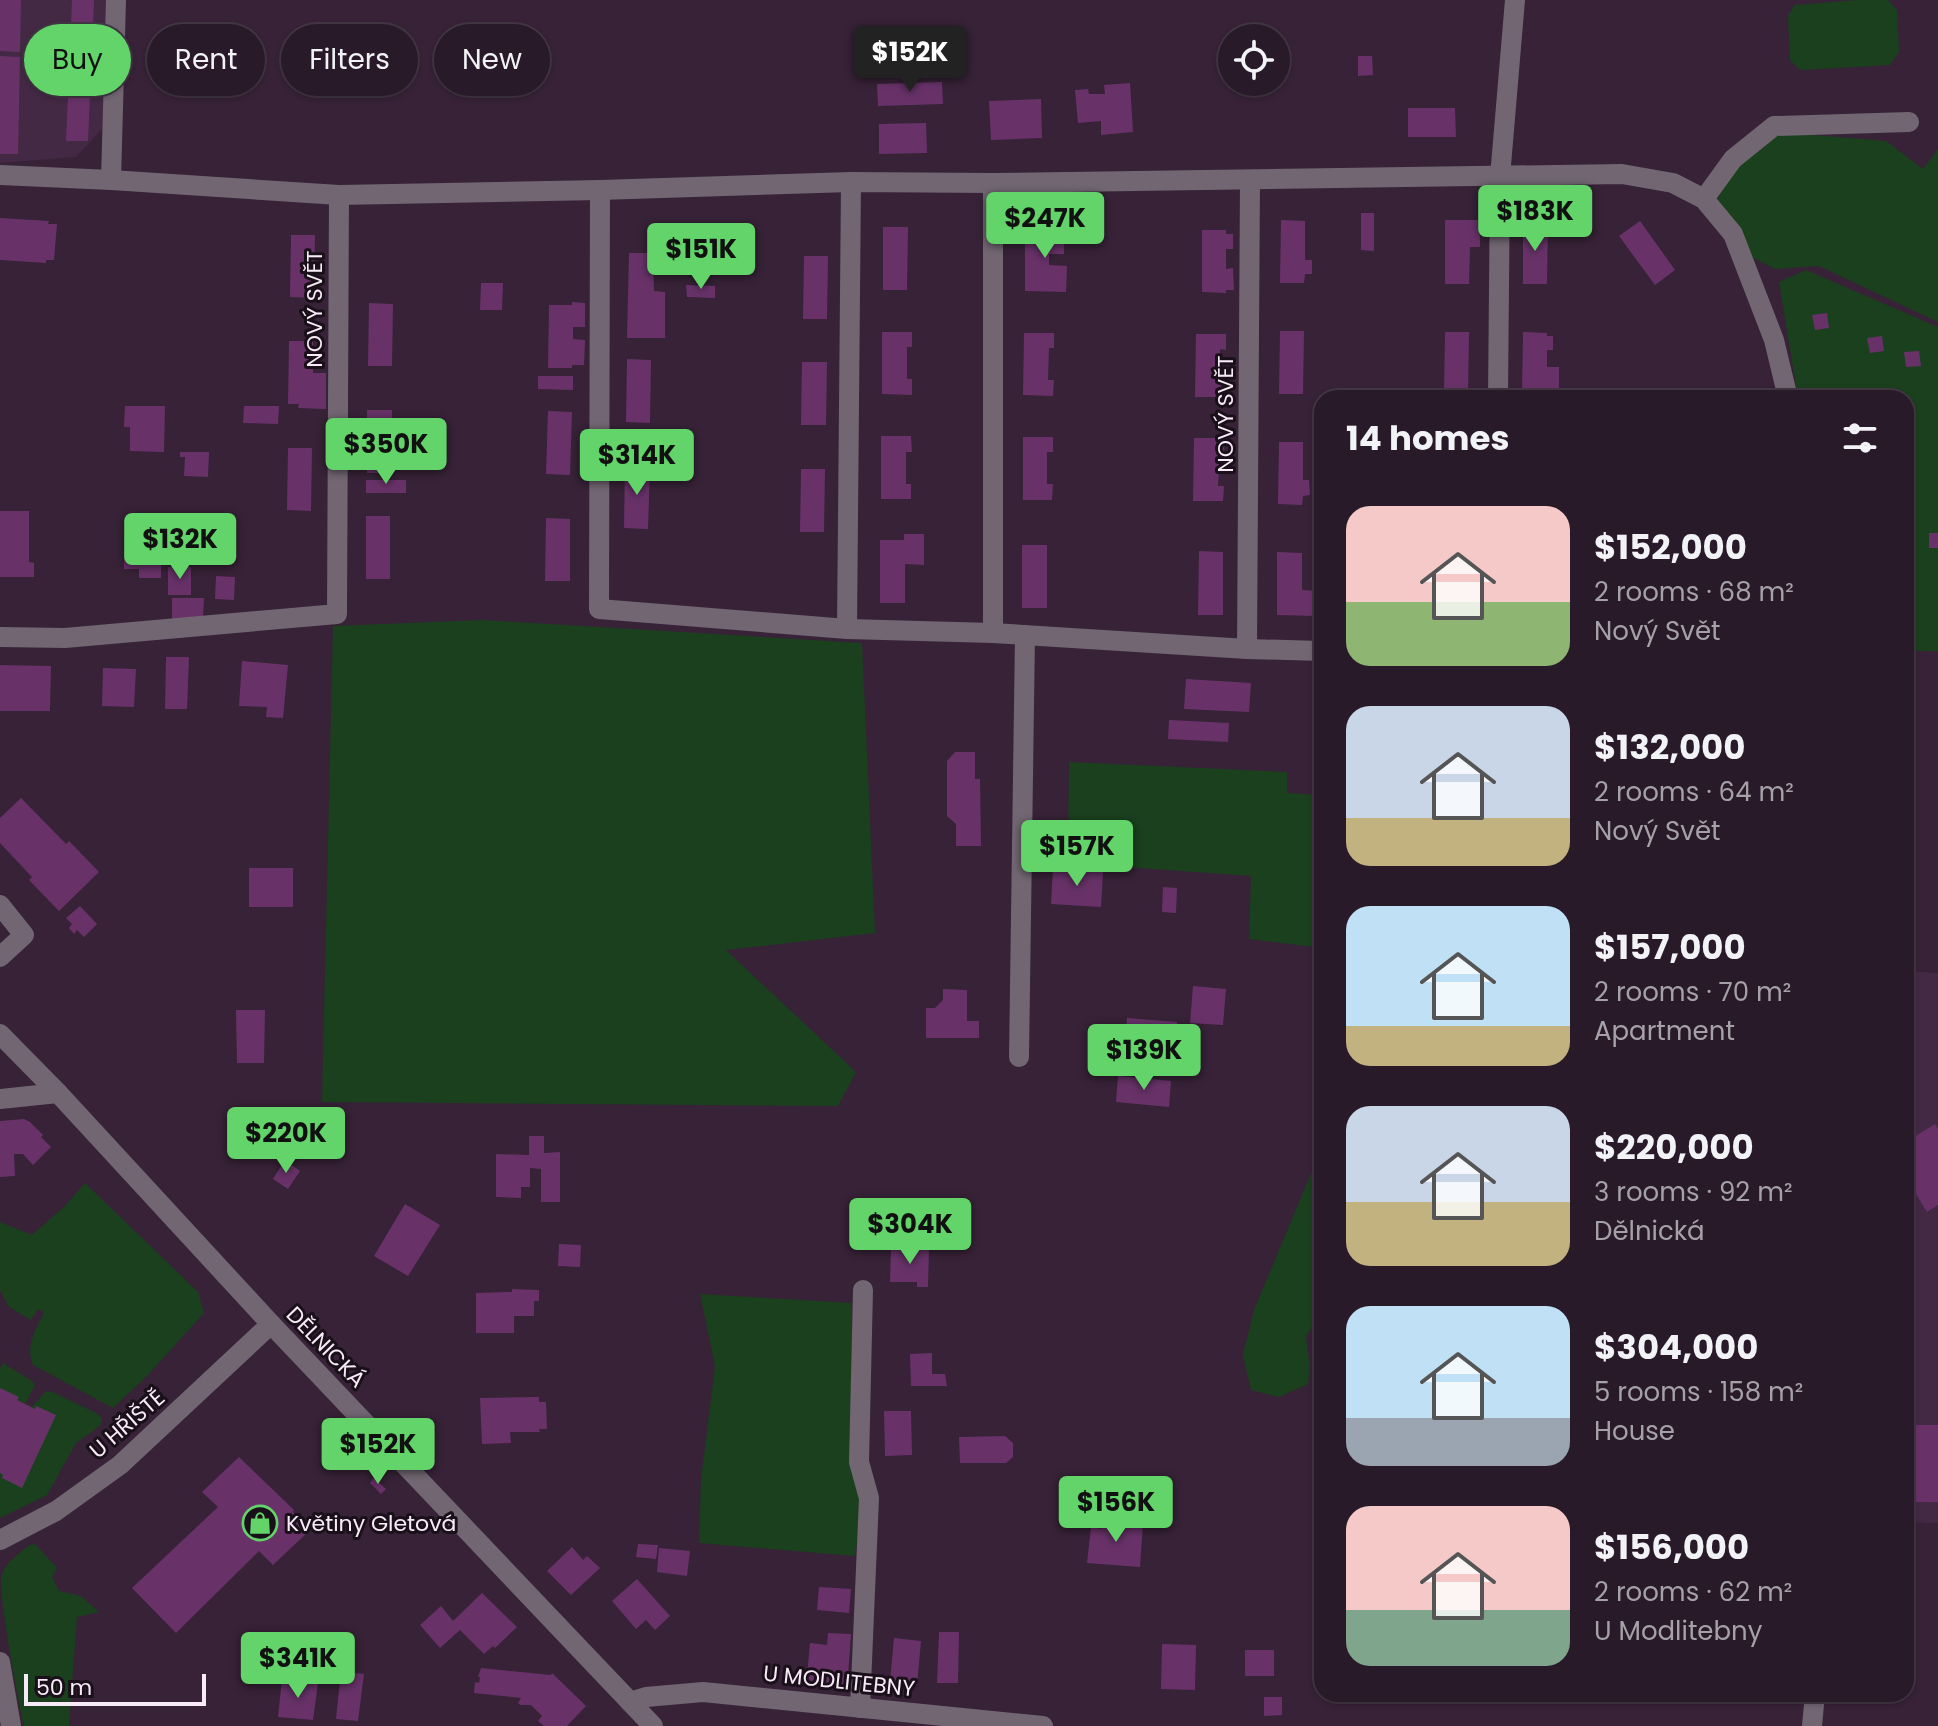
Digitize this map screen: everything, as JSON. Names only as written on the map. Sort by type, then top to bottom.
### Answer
[{"type":"street","points":[[111,180],[116,0]]},
{"type":"street","points":[[1498,390],[1500,177],[1515,0]]},
{"type":"street","points":[[1704,199],[1733,159],[1774,126],[1909,122]]},
{"type":"street","points":[[0,175],[339,195],[851,182],[993,183],[1622,174],[1673,183],[1704,199],[1733,234],[1774,340],[1786,390]]},
{"type":"street","name":"NOVÝ SVĚT","points":[[1247,649],[1250,180]]},
{"type":"street","points":[[847,629],[851,182]]},
{"type":"street","points":[[993,183],[993,633]]},
{"type":"street","points":[[600,190],[599,609],[847,629],[993,633],[1314,651]]},
{"type":"street","name":"NOVÝ SVĚT","points":[[0,637],[65,638],[337,614],[339,195]]},
{"type":"street","points":[[1019,1057],[1025,635]]},
{"type":"street","points":[[0,905],[24,935],[0,957]]},
{"type":"street","name":"DĚLNICKÁ","points":[[0,1034],[653,1726]]},
{"type":"street","points":[[0,1099],[58,1093]]},
{"type":"street","points":[[860,1708],[869,1498],[859,1462],[863,1290]]},
{"type":"street","name":"U HŘIŠTĚ","points":[[0,1540],[56,1511],[120,1465],[271,1324]]},
{"type":"street","points":[[0,1662],[11,1726]]},
{"type":"street","name":"U MODLITEBNY","points":[[630,1702],[646,1697],[703,1692],[1043,1726]]},
{"type":"street","points":[[1812,1726],[1814,1702]]},
{"type":"shaded area","points":[[0,0],[108,0],[107,24],[24,24],[24,96],[106,96],[105,126],[76,157],[0,163]]},
{"type":"shaded area","points":[[1914,972],[1938,973],[1938,1523],[1914,1522]]},
{"type":"green space","points":[[1888,0],[1897,10],[1899,52],[1890,65],[1800,70],[1790,60],[1788,16],[1795,5]]},
{"type":"green space","points":[[1777,132],[1886,141],[1923,169],[1938,149],[1938,322],[1819,266],[1775,269],[1748,255],[1715,203],[1738,163]]},
{"type":"green space","points":[[1806,270],[1938,327],[1938,651],[1914,651],[1914,390],[1797,390],[1779,282]]},
{"type":"green space","points":[[483,620],[862,643],[875,933],[726,950],[856,1072],[838,1106],[322,1102],[333,626]]},
{"type":"green space","points":[[1069,762],[1287,772],[1287,793],[1314,795],[1314,947],[1249,939],[1251,876],[1068,863]]},
{"type":"green space","points":[[1313,1169],[1314,1325],[1306,1336],[1310,1367],[1308,1384],[1279,1397],[1251,1390],[1243,1355],[1254,1310]]},
{"type":"green space","points":[[85,1183],[198,1292],[204,1313],[147,1376],[113,1408],[33,1365],[31,1344],[44,1312],[38,1309],[31,1320],[9,1307],[0,1290],[0,1222],[32,1235]]},
{"type":"green space","points":[[700,1294],[852,1303],[851,1461],[863,1502],[855,1556],[699,1543],[701,1480],[715,1366]]},
{"type":"green space","points":[[3,1363],[35,1385],[25,1404],[32,1407],[46,1391],[53,1392],[98,1414],[102,1419],[100,1426],[76,1443],[47,1495],[0,1518],[0,1368]]},
{"type":"green space","points":[[31,1544],[36,1545],[57,1568],[52,1577],[59,1591],[81,1596],[99,1612],[77,1617],[69,1726],[24,1726],[6,1627],[1,1576],[10,1562]]},
{"type":"building","points":[[0,0],[21,0],[20,52],[0,51]]},
{"type":"building","points":[[72,0],[94,0],[93,24],[71,24]]},
{"type":"building","points":[[0,56],[20,57],[18,154],[0,154]]},
{"type":"building","points":[[1358,56],[1372,56],[1373,75],[1358,76]]},
{"type":"building","points":[[942,82],[943,104],[878,106],[877,84]]},
{"type":"building","points":[[1130,83],[1133,132],[1101,135],[1101,121],[1078,123],[1075,90],[1088,89],[1089,94],[1105,94],[1104,85]]},
{"type":"building","points":[[68,96],[90,96],[88,141],[66,141]]},
{"type":"building","points":[[1041,99],[1042,138],[991,140],[989,101]]},
{"type":"building","points":[[1408,108],[1455,108],[1456,137],[1408,137]]},
{"type":"building","points":[[926,123],[927,153],[879,154],[879,124]]},
{"type":"building","points":[[1023,201],[1049,202],[1048,223],[1023,223]]},
{"type":"building","points":[[1361,213],[1374,213],[1374,251],[1361,250]]},
{"type":"building","points":[[0,218],[57,224],[54,260],[46,260],[46,263],[0,260]]},
{"type":"building","points":[[1281,220],[1305,221],[1305,260],[1312,260],[1312,274],[1305,274],[1304,283],[1280,283]]},
{"type":"building","points":[[1445,220],[1480,220],[1480,247],[1470,247],[1469,284],[1445,284]]},
{"type":"building","points":[[1523,221],[1548,222],[1547,284],[1523,284]]},
{"type":"building","points":[[1640,221],[1675,270],[1655,285],[1619,236]]},
{"type":"building","points":[[1064,223],[1064,254],[1049,254],[1049,265],[1067,266],[1066,292],[1025,291],[1025,228],[1054,228],[1054,224]]},
{"type":"building","points":[[883,227],[908,227],[907,290],[883,290]]},
{"type":"building","points":[[1202,230],[1226,230],[1226,234],[1233,234],[1233,249],[1226,249],[1226,269],[1233,268],[1234,290],[1226,290],[1226,293],[1202,292]]},
{"type":"building","points":[[291,235],[315,235],[314,298],[290,297]]},
{"type":"building","points":[[629,253],[653,253],[654,291],[665,292],[665,338],[627,338]]},
{"type":"building","points":[[804,256],[828,256],[827,319],[803,319]]},
{"type":"building","points":[[481,283],[503,283],[502,310],[480,310]]},
{"type":"building","points":[[686,285],[715,286],[715,298],[687,297]]},
{"type":"building","points":[[572,302],[585,303],[585,327],[573,327],[573,339],[585,340],[584,365],[548,368],[549,305],[572,305]]},
{"type":"building","points":[[369,303],[393,304],[392,366],[368,366]]},
{"type":"building","points":[[1827,313],[1829,328],[1815,330],[1812,315]]},
{"type":"building","points":[[1280,331],[1304,331],[1303,394],[1279,394]]},
{"type":"building","points":[[882,332],[912,332],[912,347],[907,347],[907,379],[912,379],[912,395],[882,394]]},
{"type":"building","points":[[1445,332],[1469,332],[1468,390],[1444,390]]},
{"type":"building","points":[[1523,332],[1553,336],[1553,350],[1547,350],[1547,367],[1559,367],[1559,390],[1522,390]]},
{"type":"building","points":[[1024,333],[1054,333],[1054,348],[1049,348],[1048,380],[1054,380],[1053,396],[1023,395]]},
{"type":"building","points":[[1196,334],[1226,334],[1226,350],[1220,349],[1220,381],[1225,381],[1225,397],[1195,397]]},
{"type":"building","points":[[1882,336],[1884,351],[1870,353],[1867,338]]},
{"type":"building","points":[[289,341],[313,341],[313,373],[326,373],[326,409],[298,408],[299,404],[288,404]]},
{"type":"building","points":[[1919,351],[1921,366],[1906,367],[1904,352]]},
{"type":"building","points":[[627,359],[651,360],[650,423],[626,422]]},
{"type":"building","points":[[802,362],[827,362],[826,425],[801,425]]},
{"type":"building","points":[[538,376],[573,376],[573,390],[538,389]]},
{"type":"building","points":[[125,406],[165,406],[164,452],[130,451],[130,427],[124,427]]},
{"type":"building","points":[[244,406],[279,406],[278,424],[243,423]]},
{"type":"building","points":[[367,410],[392,410],[391,473],[367,473]]},
{"type":"building","points":[[548,411],[572,412],[570,475],[546,474]]},
{"type":"building","points":[[881,436],[911,436],[912,452],[906,452],[906,484],[911,484],[911,499],[881,499]]},
{"type":"building","points":[[1023,437],[1053,437],[1053,452],[1047,452],[1047,484],[1053,484],[1052,500],[1023,500]]},
{"type":"building","points":[[1194,438],[1224,438],[1224,454],[1219,454],[1218,486],[1224,486],[1223,501],[1193,501]]},
{"type":"building","points":[[1279,442],[1303,442],[1303,480],[1309,480],[1310,495],[1303,496],[1302,505],[1278,504]]},
{"type":"building","points":[[288,448],[312,448],[311,511],[287,510]]},
{"type":"building","points":[[180,452],[209,452],[208,477],[184,476],[185,457],[180,457]]},
{"type":"building","points":[[625,466],[650,466],[648,529],[624,528]]},
{"type":"building","points":[[801,469],[825,469],[824,532],[800,532]]},
{"type":"building","points":[[366,480],[406,480],[406,493],[366,493]]},
{"type":"building","points":[[0,511],[29,511],[29,562],[34,563],[34,577],[0,577]]},
{"type":"building","points":[[366,516],[390,516],[390,579],[366,579]]},
{"type":"building","points":[[546,518],[570,519],[570,581],[545,581]]},
{"type":"building","points":[[1929,533],[1938,533],[1938,548],[1929,548]]},
{"type":"building","points":[[904,534],[924,534],[924,565],[905,564],[905,603],[880,603],[880,540],[904,540]]},
{"type":"building","points":[[124,536],[161,536],[161,578],[139,578],[139,569],[124,569]]},
{"type":"building","points":[[1022,545],[1047,545],[1047,608],[1022,608]]},
{"type":"building","points":[[1199,551],[1223,552],[1223,615],[1198,615]]},
{"type":"building","points":[[1277,552],[1302,553],[1302,590],[1314,591],[1314,616],[1277,615]]},
{"type":"building","points":[[168,567],[191,567],[191,595],[168,595]]},
{"type":"building","points":[[216,576],[235,577],[234,600],[215,599]]},
{"type":"building","points":[[172,598],[204,598],[203,618],[172,620]]},
{"type":"building","points":[[166,657],[189,657],[187,709],[165,709]]},
{"type":"building","points":[[242,661],[288,665],[283,718],[266,717],[267,707],[239,706]]},
{"type":"building","points":[[0,665],[51,666],[50,711],[0,711]]},
{"type":"building","points":[[103,668],[136,669],[134,707],[102,706]]},
{"type":"building","points":[[1186,679],[1251,683],[1249,712],[1184,709]]},
{"type":"building","points":[[1169,720],[1229,723],[1228,742],[1168,739]]},
{"type":"building","points":[[955,752],[975,752],[975,779],[980,779],[981,846],[956,846],[956,824],[947,816],[947,761]]},
{"type":"building","points":[[21,798],[99,872],[59,911],[0,843],[0,818]]},
{"type":"building","points":[[249,868],[293,868],[293,907],[249,907]]},
{"type":"building","points":[[1053,869],[1103,872],[1101,907],[1051,904]]},
{"type":"building","points":[[1163,887],[1177,888],[1176,913],[1162,912]]},
{"type":"building","points":[[80,906],[97,924],[84,937],[77,930],[74,934],[69,928],[72,924],[66,918]]},
{"type":"building","points":[[1193,986],[1226,989],[1223,1025],[1190,1023]]},
{"type":"building","points":[[943,989],[967,990],[967,1021],[979,1021],[979,1038],[926,1038],[926,1008],[935,1008],[943,1000]]},
{"type":"building","points":[[236,1010],[265,1010],[264,1063],[237,1063]]},
{"type":"building","points":[[1127,1018],[1177,1022],[1176,1036],[1181,1037],[1179,1055],[1160,1053],[1160,1062],[1123,1059]]},
{"type":"building","points":[[1118,1076],[1171,1081],[1169,1107],[1116,1102]]},
{"type":"building","points":[[24,1119],[43,1135],[41,1137],[51,1147],[33,1165],[23,1154],[14,1154],[15,1176],[0,1177],[0,1121]]},
{"type":"building","points":[[1935,1124],[1938,1129],[1938,1205],[1927,1212],[1914,1191],[1914,1137]]},
{"type":"building","points":[[529,1136],[544,1136],[544,1153],[560,1152],[560,1202],[541,1202],[541,1169],[530,1168],[530,1187],[521,1187],[521,1198],[496,1197],[496,1154],[529,1155]]},
{"type":"building","points":[[285,1160],[300,1171],[288,1189],[273,1179]]},
{"type":"building","points":[[405,1204],[440,1225],[408,1276],[374,1256]]},
{"type":"building","points":[[559,1244],[581,1245],[580,1267],[558,1266]]},
{"type":"building","points":[[891,1248],[929,1248],[928,1287],[917,1287],[917,1282],[890,1282]]},
{"type":"building","points":[[512,1289],[539,1290],[539,1301],[534,1301],[534,1316],[514,1316],[514,1333],[476,1333],[476,1293],[512,1292]]},
{"type":"building","points":[[932,1353],[932,1374],[945,1374],[947,1386],[911,1386],[910,1354]]},
{"type":"building","points":[[0,1388],[35,1409],[36,1406],[56,1415],[22,1488],[2,1478],[0,1473]]},
{"type":"building","points":[[539,1397],[539,1402],[546,1402],[547,1429],[539,1429],[540,1432],[510,1432],[511,1443],[482,1444],[480,1398]]},
{"type":"building","points":[[884,1411],[911,1411],[912,1455],[885,1456]]},
{"type":"building","points":[[1914,1425],[1938,1425],[1938,1502],[1914,1502]]},
{"type":"building","points":[[1005,1436],[1013,1443],[1013,1457],[1006,1463],[960,1463],[959,1437]]},
{"type":"building","points":[[239,1457],[294,1510],[310,1530],[273,1565],[259,1551],[176,1633],[132,1588],[218,1507],[202,1492]]},
{"type":"building","points":[[374,1478],[386,1489],[381,1494],[370,1483]]},
{"type":"building","points":[[1103,1486],[1119,1487],[1118,1505],[1103,1505]]},
{"type":"building","points":[[1123,1506],[1143,1508],[1142,1520],[1122,1519]]},
{"type":"building","points":[[1103,1520],[1143,1523],[1140,1567],[1087,1563],[1091,1527],[1102,1529]]},
{"type":"building","points":[[638,1544],[658,1545],[656,1559],[636,1557]]},
{"type":"building","points":[[572,1547],[583,1560],[587,1556],[600,1568],[571,1595],[547,1571]]},
{"type":"building","points":[[659,1548],[690,1551],[687,1576],[657,1572]]},
{"type":"building","points":[[637,1579],[670,1616],[655,1630],[646,1620],[636,1629],[612,1601]]},
{"type":"building","points":[[819,1587],[851,1589],[849,1613],[817,1610]]},
{"type":"building","points":[[482,1593],[517,1627],[484,1654],[460,1630],[440,1648],[420,1625],[441,1606],[453,1621]]},
{"type":"building","points":[[939,1632],[959,1632],[958,1683],[937,1683]]},
{"type":"building","points":[[828,1633],[851,1634],[847,1689],[806,1687],[810,1643],[827,1645]]},
{"type":"building","points":[[894,1638],[921,1641],[917,1685],[890,1682]]},
{"type":"building","points":[[1162,1644],[1196,1645],[1195,1690],[1161,1689]]},
{"type":"building","points":[[1245,1650],[1274,1650],[1274,1676],[1245,1676]]},
{"type":"building","points":[[481,1668],[552,1673],[586,1706],[567,1726],[544,1726],[538,1721],[542,1716],[531,1705],[518,1703],[521,1698],[474,1693]]},
{"type":"building","points":[[341,1671],[364,1674],[358,1721],[336,1719]]},
{"type":"building","points":[[282,1679],[318,1683],[313,1720],[278,1717]]},
{"type":"building","points":[[1264,1697],[1282,1697],[1282,1715],[1264,1716]]},
{"type":"place","name":"Květiny Gletová","points":[[260,1523]]}]
